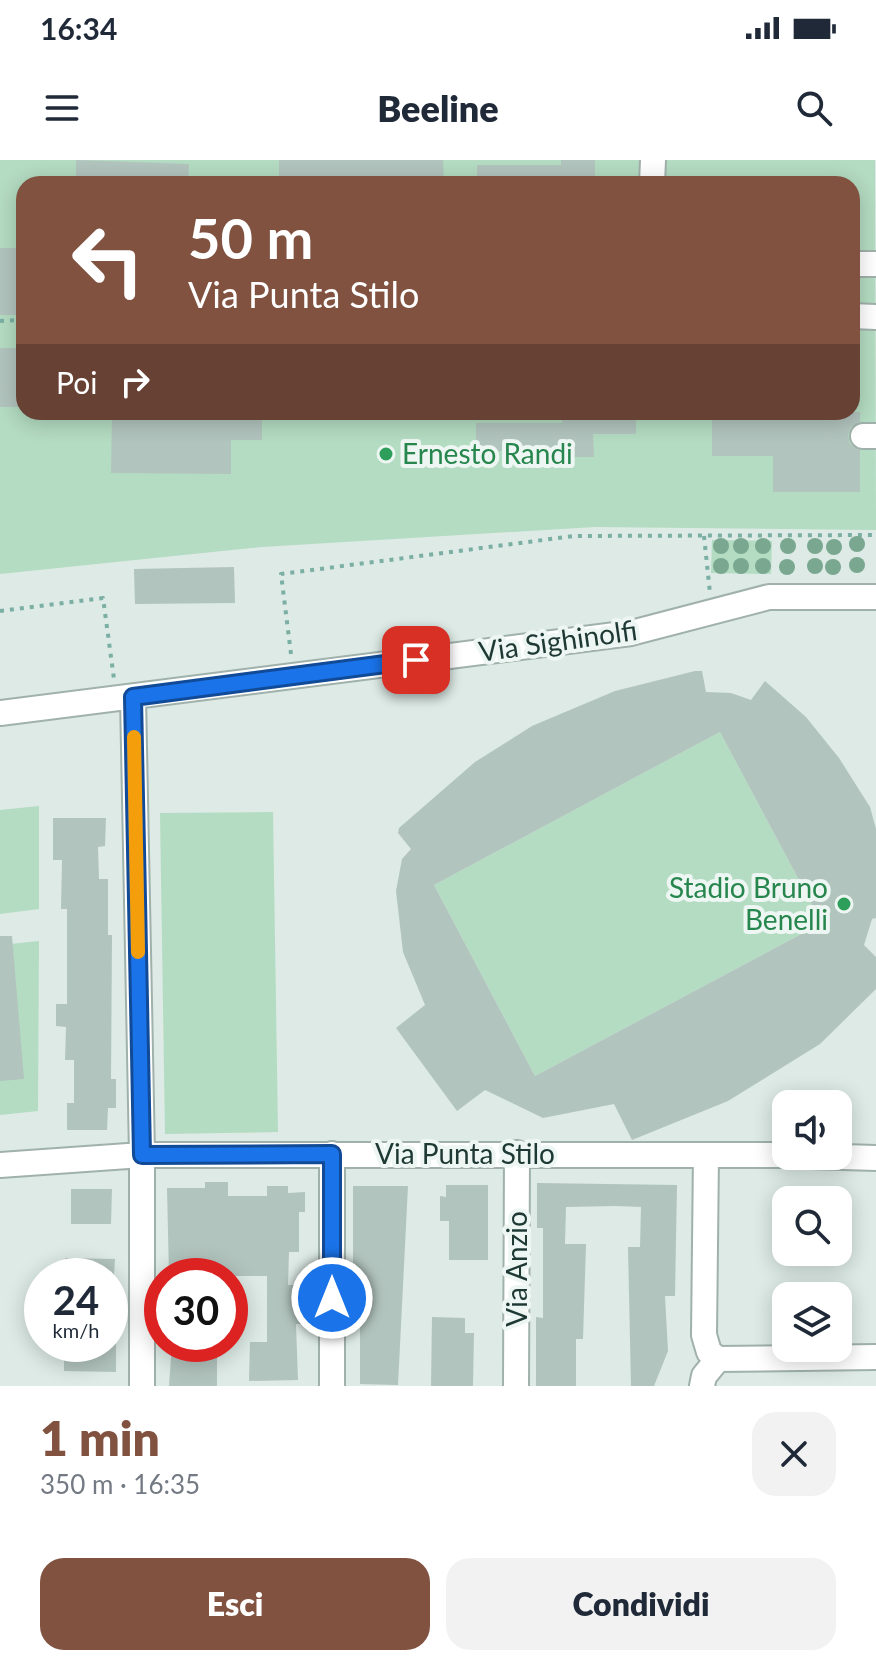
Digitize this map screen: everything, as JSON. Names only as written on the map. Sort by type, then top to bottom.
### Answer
[{"type":"street","name":"Via Sighinolfi","points":[[0,713],[631,633],[769,597],[876,597]]},
{"type":"street","points":[[125,698],[142,1155],[142,1386]]},
{"type":"street","name":"Via Anzio","points":[[516,1386],[517,1153]]},
{"type":"street","points":[[332,1154],[332,1386]]},
{"type":"street","name":"Via Punta Stilo","points":[[0,1165],[142,1155],[772,1155]]},
{"type":"street","points":[[706,1155],[704,1335],[709,1352],[718,1359],[876,1357]]},
{"type":"street","points":[[852,1157],[876,1158]]},
{"type":"street","points":[[702,1386],[704,1376],[718,1359]]},
{"type":"path","points":[[294,676],[281,574],[574,536],[876,535]]},
{"type":"path","points":[[704,536],[712,612]]},
{"type":"path","points":[[0,611],[103,598],[125,698]]},
{"type":"green space","points":[[0,160],[875,160],[876,530],[595,527],[262,547],[0,574]]},
{"type":"green space","points":[[712,540],[772,541],[771,574],[711,573]]},
{"type":"green space","points":[[720,732],[822,923],[535,1076],[434,885]]},
{"type":"green space","points":[[39,806],[39,909],[0,914],[0,810]]},
{"type":"green space","points":[[273,812],[278,1132],[165,1134],[160,813]]},
{"type":"green space","points":[[39,941],[38,1111],[0,1115],[0,945]]},
{"type":"building","points":[[76,160],[189,164],[188,176],[76,176]]},
{"type":"building","points":[[279,160],[443,160],[444,176],[279,176]]},
{"type":"building","points":[[561,160],[595,160],[595,176],[477,176],[477,165],[561,165]]},
{"type":"building","points":[[0,248],[16,248],[16,315],[0,315]]},
{"type":"building","points":[[0,348],[16,348],[16,407],[0,407]]},
{"type":"building","points":[[112,420],[262,420],[262,440],[231,440],[231,474],[111,473]]},
{"type":"building","points":[[562,420],[636,420],[636,434],[593,434],[594,457],[561,457],[561,451],[476,451],[476,423],[562,423]]},
{"type":"building","points":[[712,420],[860,420],[850,428],[848,435],[850,444],[860,450],[860,492],[773,492],[773,456],[712,456]]},
{"type":"building","points":[[234,567],[235,603],[135,604],[134,569]]},
{"type":"building","name":"Stadio Bruno Benelli","points":[[702,671],[706,692],[731,693],[751,700],[765,681],[806,717],[839,758],[870,807],[876,829],[876,918],[872,919],[864,945],[876,957],[876,989],[820,1044],[728,1101],[632,1140],[614,1104],[543,1118],[485,1090],[457,1111],[396,1028],[425,1005],[403,952],[396,891],[402,859],[411,849],[398,833],[399,828],[475,762],[532,726],[615,691]],"holes":[[[720,732],[822,923],[535,1076],[434,885]]]},
{"type":"building","points":[[53,818],[106,818],[105,846],[98,847],[99,879],[108,879],[108,935],[112,935],[111,1079],[116,1079],[116,1108],[108,1108],[107,1130],[67,1130],[67,1103],[74,1103],[74,1060],[65,1060],[66,1027],[56,1026],[56,1004],[67,1004],[67,909],[61,909],[62,860],[53,860]]},
{"type":"building","points":[[0,936],[12,936],[24,1079],[0,1081]]},
{"type":"building","points":[[205,1182],[228,1182],[228,1196],[267,1196],[267,1186],[288,1186],[288,1193],[305,1192],[305,1212],[299,1212],[299,1252],[289,1252],[288,1285],[306,1285],[305,1324],[296,1324],[298,1380],[249,1381],[250,1342],[267,1342],[267,1276],[248,1276],[248,1258],[169,1258],[167,1188],[205,1188]]},
{"type":"building","points":[[537,1183],[677,1185],[675,1296],[665,1296],[668,1351],[654,1386],[631,1386],[628,1247],[640,1247],[641,1207],[615,1206],[566,1207],[565,1244],[586,1244],[583,1339],[576,1339],[576,1386],[536,1386],[536,1317],[543,1318],[543,1228],[537,1228]]},
{"type":"building","points":[[446,1185],[488,1185],[488,1260],[449,1260],[449,1221],[440,1221],[440,1196],[446,1197]]},
{"type":"building","points":[[353,1186],[408,1186],[398,1385],[360,1384],[360,1313],[356,1313],[356,1269],[353,1269]]},
{"type":"building","points":[[71,1189],[112,1189],[111,1224],[71,1224]]},
{"type":"building","points":[[432,1317],[465,1318],[465,1333],[474,1333],[473,1386],[431,1386]]},
{"type":"building","points":[[64,1362],[116,1362],[116,1372],[64,1371]]},
{"type":"building","points":[[171,1362],[217,1362],[217,1386],[169,1386]]},
{"type":"slow traffic","points":[[134,737],[138,952]]},
{"type":"place","name":"Ernesto Randi","points":[[386,454]]},
{"type":"place","name":"Stadio Bruno Benelli","points":[[844,904]]},
{"type":"route","points":[[332,1298],[332,1154],[142,1155],[133,697],[416,660]]}]
